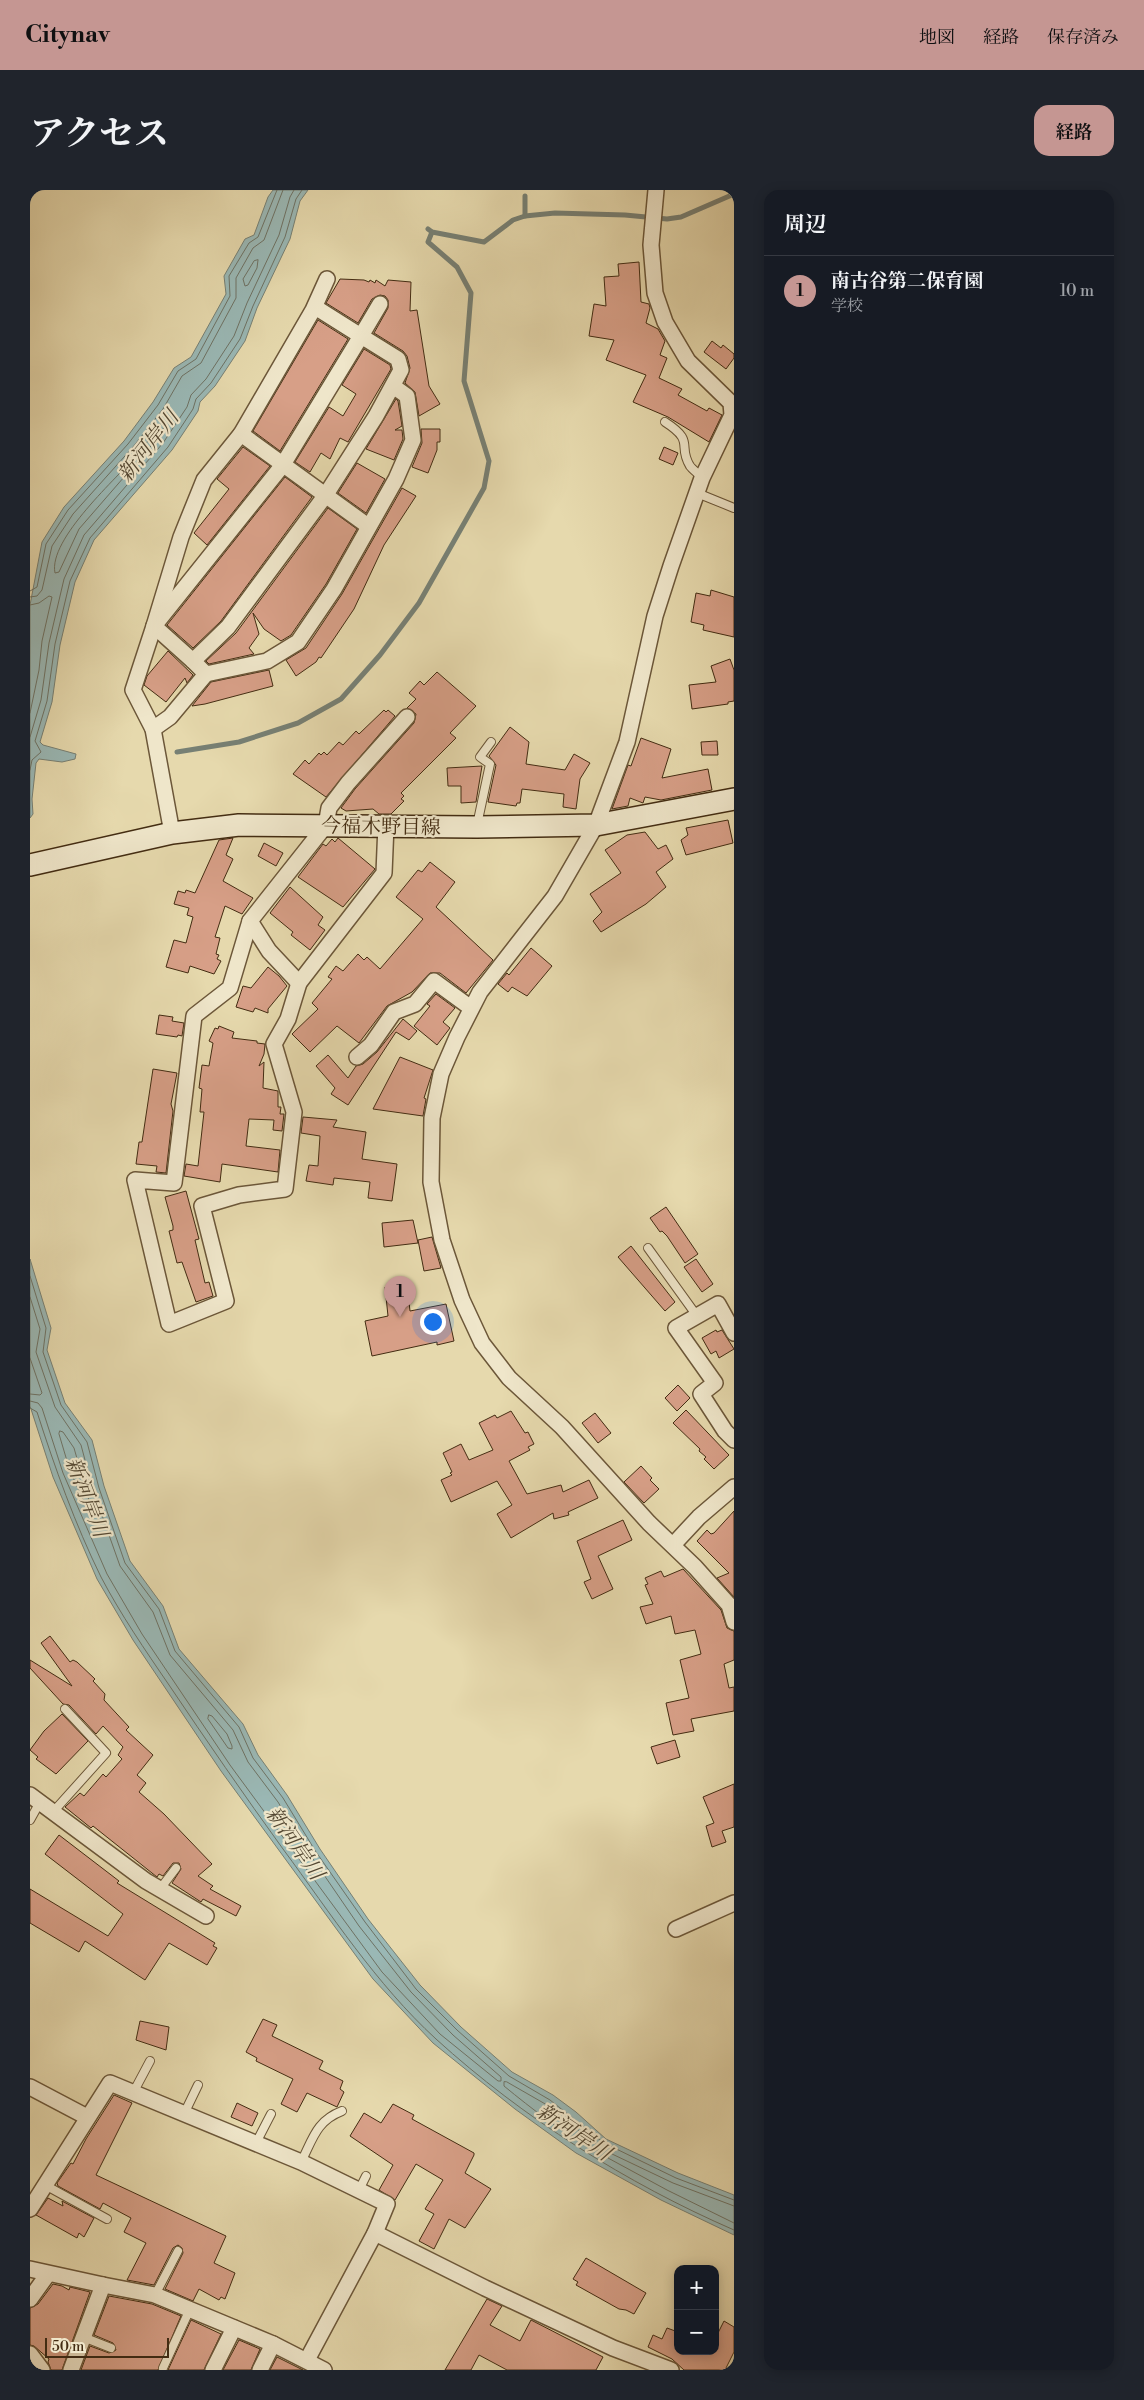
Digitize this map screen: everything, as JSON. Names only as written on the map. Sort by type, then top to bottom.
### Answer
[{"type":"main road","name":"今福木野目線","points":[[30,866],[172,833],[239,825],[477,827],[596,825],[734,799]]},
{"type":"street","points":[[656,194],[651,245],[654,293],[665,322],[688,361],[731,403],[732,410],[726,430],[702,478],[655,616],[627,742],[596,825],[554,896],[508,954],[470,1008],[441,1074],[432,1118],[431,1182],[442,1240],[462,1300],[482,1342],[509,1378],[562,1427],[649,1523],[673,1545],[729,1605],[734,1622]]},
{"type":"street","points":[[172,833],[153,729],[133,690],[181,538],[204,480],[241,434],[314,307],[327,279]]},
{"type":"street","points":[[154,626],[282,466],[380,304]]},
{"type":"street","points":[[193,661],[228,627],[324,496],[402,370],[398,359],[314,307]]},
{"type":"street","points":[[153,729],[170,716],[206,674],[266,661],[298,642],[334,588],[396,478],[413,440],[407,396],[393,386]]},
{"type":"street","points":[[241,434],[282,466],[368,526]]},
{"type":"street","points":[[154,626],[206,674]]},
{"type":"street","points":[[386,825],[384,873],[299,983],[288,1019],[274,1044],[294,1112],[285,1189],[239,1195],[202,1206],[226,1301],[169,1324],[135,1180],[174,1183],[194,1016],[230,988],[250,921],[326,825],[329,808],[348,783],[407,717]]},
{"type":"street","points":[[250,921],[269,951],[299,983]]},
{"type":"street","points":[[358,1057],[371,1045],[394,1012],[415,1004],[434,981],[470,1008]]},
{"type":"street","points":[[734,1333],[718,1304],[676,1328],[714,1384],[701,1394],[725,1431],[734,1440]]},
{"type":"street","points":[[673,1545],[699,1516],[734,1488]]},
{"type":"street","points":[[35,1798],[116,1859],[160,1889],[206,1916]]},
{"type":"street","points":[[676,1930],[734,1902]]},
{"type":"street","points":[[30,2209],[110,2083],[301,2162],[387,2204],[376,2233],[315,2366],[273,2344],[155,2295],[30,2269]]},
{"type":"street","points":[[30,2087],[87,2117]]},
{"type":"street","points":[[376,2233],[485,2288],[613,2348],[671,2370]]},
{"type":"street","points":[[30,2298],[48,2274]]},
{"type":"street","points":[[71,2370],[103,2285]]},
{"type":"street","points":[[213,2370],[234,2328]]},
{"type":"street","points":[[260,2370],[273,2344]]},
{"type":"street","points":[[30,2354],[42,2370]]},
{"type":"lane","points":[[665,422],[680,432],[685,441],[690,466],[702,478]]},
{"type":"lane","points":[[697,492],[734,508]]},
{"type":"lane","points":[[477,827],[490,764],[480,757],[491,742]]},
{"type":"lane","points":[[648,1248],[697,1316]]},
{"type":"lane","points":[[53,1812],[106,1753],[65,1709]]},
{"type":"lane","points":[[30,1820],[35,1798]]},
{"type":"lane","points":[[160,1889],[176,1868]]},
{"type":"lane","points":[[133,2093],[150,2061]]},
{"type":"lane","points":[[184,2114],[198,2085]]},
{"type":"lane","points":[[301,2162],[321,2123],[342,2111]]},
{"type":"lane","points":[[256,2143],[271,2114]]},
{"type":"lane","points":[[359,2190],[366,2176]]},
{"type":"lane","points":[[45,2185],[107,2219]]},
{"type":"lane","points":[[155,2295],[178,2251]]},
{"type":"lane","points":[[163,2368],[190,2309]]},
{"type":"lane","points":[[83,2337],[111,2348]]},
{"type":"water","name":"新河岸川","points":[[273,190],[308,190],[300,201],[290,239],[257,308],[245,341],[215,386],[200,402],[198,411],[172,450],[94,540],[75,582],[60,645],[52,702],[40,742],[43,745],[76,754],[75,759],[62,762],[39,759],[36,763],[32,799],[33,814],[30,818],[30,605],[42,542],[64,507],[124,441],[153,402],[174,368],[191,357],[226,294],[224,276],[245,239],[254,235],[268,197]]},
{"type":"water","name":"新河岸川","points":[[30,1259],[51,1328],[47,1350],[65,1403],[92,1440],[104,1486],[130,1561],[163,1606],[179,1649],[243,1724],[258,1755],[287,1795],[320,1849],[368,1919],[420,1985],[461,2027],[512,2072],[553,2095],[576,2112],[606,2139],[678,2173],[734,2195],[734,2235],[661,2200],[576,2153],[515,2109],[433,2043],[373,1979],[221,1771],[133,1640],[97,1579],[53,1477],[30,1406]]},
{"type":"building","points":[[639,262],[641,302],[649,304],[650,308],[646,323],[658,329],[665,341],[660,355],[667,358],[659,378],[682,389],[678,395],[707,411],[709,408],[722,415],[709,442],[668,417],[633,402],[646,375],[606,360],[614,340],[589,336],[594,304],[606,306],[604,277],[619,276],[618,264]]},
{"type":"building","points":[[340,279],[369,282],[370,280],[375,283],[376,280],[385,286],[388,280],[411,282],[410,311],[417,310],[429,386],[440,404],[419,416],[415,392],[405,383],[410,368],[407,356],[403,351],[374,333],[388,308],[388,300],[385,296],[380,295],[372,299],[358,323],[326,303]]},
{"type":"building","points":[[318,320],[348,339],[280,451],[253,431]]},
{"type":"building","points":[[712,341],[721,348],[723,345],[734,354],[734,358],[726,369],[704,352]]},
{"type":"building","points":[[364,349],[390,365],[391,369],[348,442],[340,438],[330,459],[321,453],[310,472],[295,462],[329,407],[343,416],[356,394],[342,385]]},
{"type":"building","points":[[396,399],[398,401],[402,426],[395,430],[402,430],[403,439],[394,460],[366,449]]},
{"type":"building","points":[[421,429],[440,429],[440,442],[437,442],[437,450],[428,473],[412,467],[422,443]]},
{"type":"building","points":[[243,447],[270,466],[207,545],[194,533],[229,489],[217,479]]},
{"type":"building","points":[[664,447],[678,453],[673,465],[659,459]]},
{"type":"building","points":[[357,463],[385,479],[366,513],[338,493]]},
{"type":"building","points":[[285,477],[312,497],[221,621],[193,648],[167,625]]},
{"type":"building","points":[[402,488],[416,496],[384,545],[354,609],[321,658],[319,657],[316,662],[296,676],[286,660],[306,648],[342,594]]},
{"type":"building","points":[[328,508],[357,529],[326,584],[291,635],[281,641],[264,629],[253,613],[259,634],[249,648],[254,654],[209,664],[206,661],[236,633]]},
{"type":"building","points":[[711,590],[734,597],[734,637],[703,630],[704,625],[691,622],[696,593],[710,596]]},
{"type":"building","points":[[168,651],[193,675],[187,683],[185,678],[166,702],[144,685],[147,676]]},
{"type":"building","points":[[730,659],[734,670],[734,701],[728,702],[728,704],[692,709],[689,685],[716,682],[711,666]]},
{"type":"building","points":[[269,670],[273,686],[192,706],[211,682]]},
{"type":"building","points":[[437,672],[476,706],[450,733],[456,738],[401,793],[404,796],[401,799],[404,801],[391,814],[379,814],[373,809],[346,811],[341,808],[355,789],[414,723],[416,714],[407,708],[416,699],[409,693],[420,681],[424,685]]},
{"type":"building","points":[[384,710],[386,712],[388,710],[395,716],[326,797],[293,774],[305,760],[309,764],[319,753],[321,755],[324,752],[327,755],[339,742],[343,745],[356,731],[359,734]]},
{"type":"building","points":[[510,727],[529,742],[526,764],[565,770],[574,754],[590,763],[580,779],[576,809],[563,807],[564,794],[522,789],[520,803],[517,803],[516,806],[488,802],[496,765],[489,756]]},
{"type":"building","points":[[641,738],[671,749],[662,778],[708,769],[712,790],[661,800],[645,797],[643,803],[630,798],[628,806],[612,809],[628,765],[631,766]]},
{"type":"building","points":[[717,741],[718,755],[702,755],[701,742]]},
{"type":"building","points":[[482,766],[476,802],[461,803],[461,786],[448,786],[447,768]]},
{"type":"building","points":[[728,820],[733,843],[686,855],[681,840],[688,835],[686,828]]},
{"type":"building","points":[[645,832],[658,849],[666,845],[673,859],[656,872],[666,887],[646,904],[601,932],[593,921],[602,912],[590,894],[621,873],[605,850],[627,835]]},
{"type":"building","points":[[233,838],[226,855],[233,859],[223,881],[253,898],[242,914],[225,906],[215,937],[220,938],[216,954],[219,955],[217,959],[221,961],[214,974],[190,966],[188,973],[166,967],[174,940],[186,943],[193,917],[187,915],[189,908],[174,904],[178,891],[185,893],[186,890],[195,893],[219,840]]},
{"type":"building","points":[[338,838],[375,869],[343,907],[298,877],[323,844],[326,846],[332,839],[335,842]]},
{"type":"building","points":[[264,843],[283,853],[276,866],[258,856]]},
{"type":"building","points":[[430,862],[455,882],[436,907],[493,960],[466,993],[440,973],[430,973],[412,992],[387,1006],[359,1043],[337,1026],[310,1052],[292,1034],[318,1009],[312,1003],[332,979],[328,977],[336,966],[343,971],[358,954],[364,960],[367,957],[380,969],[423,919],[396,897],[418,870],[422,872]]},
{"type":"building","points":[[290,887],[323,917],[318,925],[325,930],[310,950],[291,935],[293,932],[270,913]]},
{"type":"building","points":[[531,948],[552,966],[527,996],[512,987],[508,992],[498,984],[507,973],[509,975]]},
{"type":"building","points":[[268,967],[287,986],[268,1009],[268,1013],[255,1008],[253,1012],[236,1007],[243,986],[251,988]]},
{"type":"building","points":[[436,994],[455,1008],[443,1022],[450,1028],[437,1045],[414,1026],[430,1006],[427,1004]]},
{"type":"building","points":[[159,1015],[173,1017],[172,1021],[184,1023],[182,1036],[156,1034]]},
{"type":"building","points":[[403,1019],[417,1031],[409,1040],[396,1032],[348,1105],[331,1094],[335,1088],[316,1066],[328,1055],[348,1078],[356,1066],[363,1064],[377,1052]]},
{"type":"building","points":[[219,1026],[234,1032],[232,1038],[257,1041],[257,1043],[265,1044],[264,1054],[259,1066],[264,1062],[263,1088],[278,1091],[278,1107],[281,1107],[280,1114],[284,1114],[282,1131],[273,1130],[274,1120],[249,1119],[246,1146],[280,1150],[278,1172],[222,1164],[220,1182],[184,1176],[186,1164],[198,1166],[204,1112],[200,1112],[202,1089],[199,1088],[202,1065],[209,1066],[213,1043],[209,1041],[215,1028],[218,1029]]},
{"type":"building","points":[[400,1057],[433,1070],[424,1098],[426,1099],[423,1116],[373,1109]]},
{"type":"building","points":[[153,1069],[177,1073],[171,1104],[173,1111],[166,1173],[156,1172],[157,1166],[136,1164],[139,1142],[142,1142]]},
{"type":"building","points":[[303,1117],[337,1120],[333,1127],[366,1132],[362,1159],[397,1164],[392,1201],[368,1198],[370,1182],[334,1178],[333,1185],[306,1181],[309,1165],[318,1166],[320,1136],[301,1133]]},
{"type":"building","points":[[186,1191],[199,1239],[195,1240],[205,1283],[209,1282],[213,1296],[196,1302],[182,1262],[177,1263],[169,1231],[173,1230],[173,1226],[165,1197]]},
{"type":"building","points":[[666,1207],[698,1254],[685,1263],[667,1236],[662,1231],[660,1232],[650,1218]]},
{"type":"building","points":[[413,1220],[418,1243],[384,1247],[382,1223]]},
{"type":"building","points":[[432,1237],[441,1268],[424,1271],[418,1240]]},
{"type":"building","points":[[631,1246],[675,1302],[665,1311],[618,1257]]},
{"type":"building","points":[[696,1259],[713,1284],[702,1292],[684,1267]]},
{"type":"building","points":[[407,1285],[410,1311],[446,1304],[454,1341],[437,1345],[437,1342],[372,1356],[365,1321],[388,1316],[385,1287]]},
{"type":"building","points":[[716,1330],[717,1332],[722,1330],[734,1349],[719,1358],[716,1351],[711,1354],[702,1338]]},
{"type":"building","points":[[678,1385],[690,1398],[677,1411],[665,1398]]},
{"type":"building","points":[[686,1410],[729,1455],[714,1469],[704,1459],[706,1457],[699,1451],[700,1449],[673,1423]]},
{"type":"building","points":[[511,1411],[525,1433],[528,1432],[534,1444],[528,1447],[530,1450],[509,1461],[527,1494],[561,1485],[563,1492],[589,1480],[598,1498],[568,1512],[569,1515],[554,1519],[553,1513],[511,1538],[497,1514],[512,1505],[497,1481],[451,1502],[441,1480],[452,1475],[443,1453],[461,1444],[469,1460],[493,1450],[479,1423],[495,1415],[497,1418]]},
{"type":"building","points":[[595,1413],[611,1433],[598,1443],[582,1423]]},
{"type":"building","points":[[641,1466],[652,1478],[650,1480],[659,1489],[644,1503],[624,1482]]},
{"type":"building","points":[[734,1511],[734,1597],[717,1578],[729,1573],[697,1541],[707,1530],[711,1534],[714,1533]]},
{"type":"building","points":[[623,1520],[632,1540],[598,1556],[613,1589],[592,1599],[584,1582],[591,1579],[577,1541]]},
{"type":"building","points":[[683,1569],[721,1610],[727,1628],[734,1631],[734,1660],[724,1664],[729,1688],[734,1687],[734,1711],[691,1719],[694,1731],[673,1735],[666,1703],[689,1698],[680,1660],[701,1654],[695,1630],[675,1634],[671,1616],[646,1624],[640,1607],[653,1604],[645,1585],[648,1584],[645,1578],[661,1571],[664,1577]]},
{"type":"building","points":[[50,1636],[70,1662],[73,1660],[77,1662],[95,1679],[93,1681],[105,1694],[104,1700],[129,1727],[126,1730],[153,1755],[137,1775],[146,1783],[139,1792],[164,1814],[212,1864],[198,1876],[213,1886],[210,1889],[241,1906],[236,1916],[203,1899],[201,1902],[172,1883],[181,1869],[179,1863],[173,1863],[163,1876],[159,1874],[157,1877],[93,1826],[91,1828],[65,1807],[80,1793],[84,1796],[103,1774],[106,1777],[122,1759],[118,1755],[123,1747],[103,1726],[96,1734],[69,1705],[63,1704],[30,1668],[30,1660],[72,1686],[41,1643]]},
{"type":"building","points":[[62,1714],[88,1741],[56,1774],[36,1759],[38,1757],[30,1750],[44,1731]]},
{"type":"building","points":[[675,1740],[680,1757],[657,1764],[651,1747]]},
{"type":"building","points":[[734,1784],[734,1827],[722,1831],[726,1842],[712,1847],[706,1826],[714,1823],[703,1797]]},
{"type":"building","points":[[59,1835],[119,1881],[117,1883],[215,1943],[213,1946],[217,1948],[207,1965],[169,1943],[145,1980],[85,1941],[79,1952],[30,1923],[30,1889],[108,1936],[123,1914],[45,1854]]},
{"type":"building","points":[[263,2019],[277,2025],[272,2036],[323,2061],[319,2069],[343,2081],[340,2089],[344,2092],[337,2107],[307,2093],[297,2112],[281,2104],[293,2079],[256,2061],[257,2058],[246,2052]]},
{"type":"building","points":[[140,2021],[169,2027],[166,2050],[136,2040]]},
{"type":"building","points":[[114,2095],[132,2103],[96,2175],[226,2236],[214,2263],[235,2273],[225,2299],[221,2297],[219,2300],[199,2289],[193,2301],[165,2289],[183,2253],[182,2248],[178,2245],[173,2248],[154,2285],[127,2280],[146,2243],[124,2232],[131,2218],[103,2203],[100,2209],[58,2186],[57,2183],[71,2163],[73,2164],[86,2139]]},
{"type":"building","points":[[237,2103],[258,2113],[252,2126],[231,2117]]},
{"type":"building","points":[[393,2104],[414,2115],[412,2119],[474,2153],[465,2173],[491,2189],[465,2228],[449,2219],[434,2249],[419,2241],[434,2214],[425,2209],[443,2180],[416,2164],[395,2200],[379,2190],[393,2165],[350,2136],[364,2113],[381,2123]]},
{"type":"building","points":[[48,2198],[63,2206],[62,2201],[94,2218],[84,2237],[79,2233],[77,2238],[36,2215]]},
{"type":"building","points":[[586,2258],[646,2293],[634,2314],[619,2309],[576,2285],[578,2282],[573,2279]]},
{"type":"building","points":[[53,2284],[69,2290],[70,2287],[90,2292],[62,2370],[51,2370],[48,2362],[49,2359],[34,2346],[30,2345],[30,2308],[38,2304]]},
{"type":"building","points":[[109,2296],[152,2304],[181,2316],[158,2370],[81,2370],[90,2346],[109,2353],[116,2350],[113,2343],[94,2335]]},
{"type":"building","points":[[487,2299],[502,2306],[490,2325],[520,2341],[531,2320],[603,2357],[596,2370],[507,2370],[479,2355],[471,2370],[445,2370]]},
{"type":"building","points":[[191,2320],[221,2334],[204,2370],[168,2370]]},
{"type":"building","points":[[724,2321],[734,2327],[734,2352],[725,2370],[684,2370],[672,2359],[648,2347],[653,2335],[662,2339],[667,2328],[674,2331],[674,2355],[719,2355],[719,2331]]},
{"type":"building","points":[[239,2340],[260,2349],[251,2370],[223,2370]]},
{"type":"building","points":[[277,2357],[303,2370],[270,2370]]},
{"type":"waterway","points":[[428,229],[432,232],[484,242],[513,220],[525,216],[555,213],[625,215],[667,219],[681,217],[734,194]]},
{"type":"waterway","points":[[525,196],[525,216]]},
{"type":"waterway","points":[[177,752],[239,742],[298,723],[341,699],[380,655],[419,603],[484,488],[489,461],[464,381],[471,293],[457,267],[428,242],[432,232]]},
{"type":"place","name":"南古谷第二保育園","points":[[400,1317]]}]
